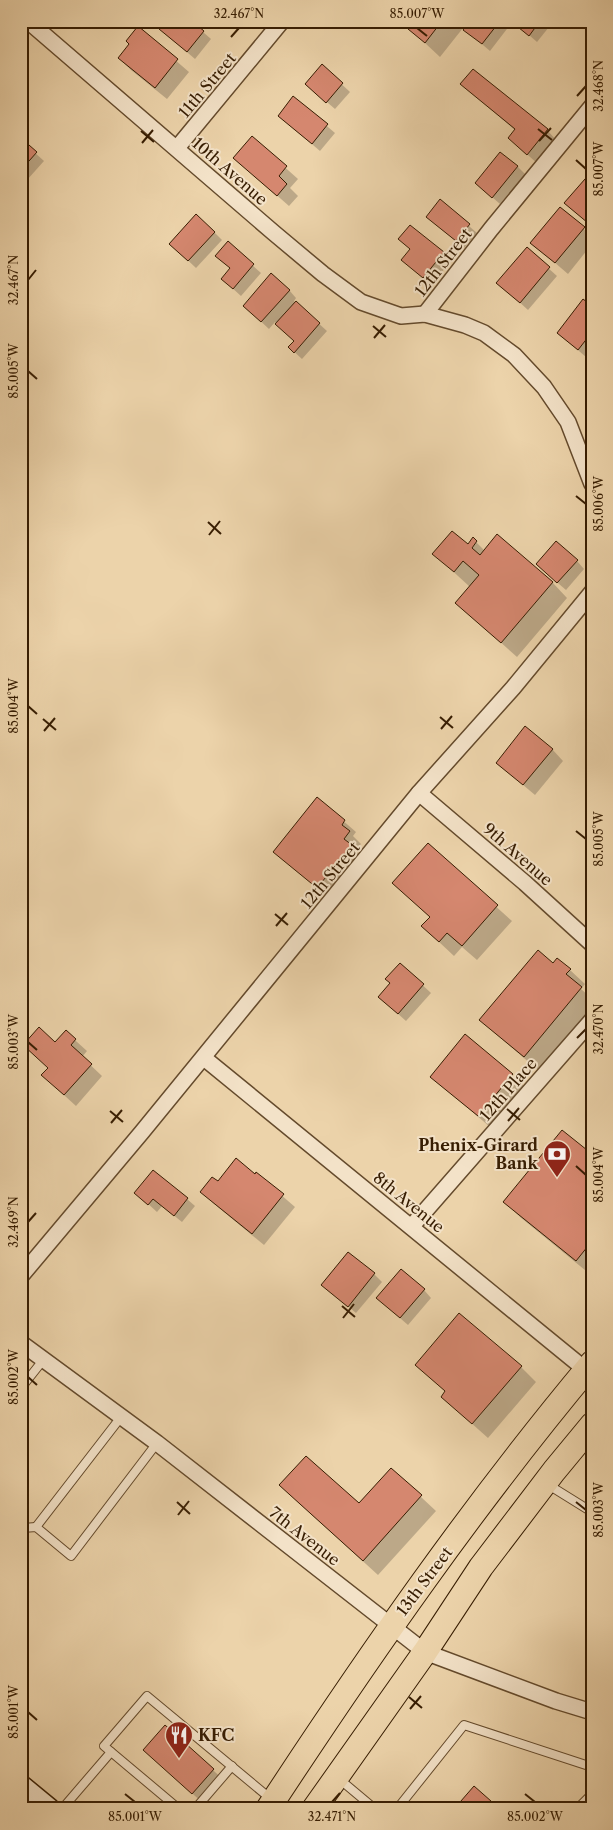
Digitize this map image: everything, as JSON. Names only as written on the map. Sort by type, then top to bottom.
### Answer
[{"type":"main road","name":"13th Street","points":[[271,1805],[391,1626],[507,1470],[590,1369]]},
{"type":"main road","points":[[314,1809],[425,1652],[481,1567],[592,1425]]},
{"type":"main road","points":[[21,1786],[49,1809]]},
{"type":"street","name":"10th Avenue","points":[[28,21],[48,28],[177,148],[281,239],[361,302],[401,316],[425,314]]},
{"type":"street","name":"11th Street","points":[[177,148],[282,21]]},
{"type":"street","name":"12th Street","points":[[592,106],[507,208],[425,314],[484,333],[514,355],[544,387],[568,422],[592,484]]},
{"type":"street","name":"12th Street","points":[[21,1276],[204,1058],[419,794],[513,688],[592,592]]},
{"type":"street","name":"9th Avenue","points":[[419,794],[525,883],[592,944]]},
{"type":"street","name":"12th Place","points":[[412,1226],[592,1020]]},
{"type":"street","name":"8th Avenue","points":[[204,1058],[590,1369]]},
{"type":"street","name":"7th Avenue","points":[[21,1342],[157,1443],[425,1652],[556,1701],[592,1712]]},
{"type":"lane","points":[[21,1388],[44,1360]]},
{"type":"lane","points":[[36,1527],[121,1416]]},
{"type":"lane","points":[[21,1526],[23,1528],[36,1527],[71,1556],[157,1443]]},
{"type":"lane","points":[[545,1483],[592,1512]]},
{"type":"lane","points":[[179,1809],[104,1746],[147,1696],[232,1766],[271,1805]]},
{"type":"lane","points":[[397,1809],[464,1725],[592,1767]]},
{"type":"lane","points":[[62,1809],[111,1752]]},
{"type":"lane","points":[[196,1809],[232,1766]]},
{"type":"lane","points":[[337,1777],[375,1809]]},
{"type":"lane","points":[[577,1809],[592,1794]]},
{"type":"building","points":[[165,21],[192,21],[204,31],[187,52],[159,29]]},
{"type":"building","points":[[415,21],[442,21],[425,43],[408,29]]},
{"type":"building","points":[[470,21],[500,21],[482,44],[463,30]]},
{"type":"building","points":[[514,21],[540,21],[529,36],[513,23]]},
{"type":"building","points":[[138,26],[178,59],[155,88],[118,58],[129,44],[126,41]]},
{"type":"building","points":[[322,64],[343,83],[326,103],[305,84]]},
{"type":"building","points":[[473,69],[548,129],[527,155],[508,138],[515,129],[460,84]]},
{"type":"building","points":[[293,96],[328,124],[312,144],[278,116]]},
{"type":"building","points":[[252,136],[287,166],[279,176],[287,184],[277,196],[233,158]]},
{"type":"building","points":[[21,138],[37,152],[21,170]]},
{"type":"building","points":[[500,152],[518,166],[492,198],[475,183]]},
{"type":"building","points":[[592,171],[592,219],[588,223],[564,203]]},
{"type":"building","points":[[440,199],[470,224],[456,241],[426,217]]},
{"type":"building","points":[[560,207],[585,227],[555,263],[530,243]]},
{"type":"building","points":[[196,214],[215,232],[188,261],[169,244]]},
{"type":"building","points":[[410,225],[444,252],[423,278],[401,260],[410,249],[398,239]]},
{"type":"building","points":[[228,241],[254,264],[233,289],[221,279],[230,268],[215,256]]},
{"type":"building","points":[[527,247],[550,267],[520,303],[496,283]]},
{"type":"building","points":[[271,273],[290,290],[261,322],[243,306]]},
{"type":"building","points":[[583,299],[592,306],[592,332],[578,350],[557,333]]},
{"type":"building","points":[[296,301],[320,323],[294,353],[288,347],[294,341],[275,324]]},
{"type":"building","points":[[452,531],[468,544],[473,537],[477,541],[472,548],[480,555],[497,534],[553,582],[501,643],[455,603],[479,575],[463,561],[454,572],[432,554]]},
{"type":"building","points":[[556,541],[578,560],[557,583],[536,564]]},
{"type":"building","points":[[525,726],[553,749],[523,785],[496,763]]},
{"type":"building","points":[[317,797],[345,820],[342,825],[350,831],[344,839],[352,845],[317,888],[273,852]]},
{"type":"building","points":[[428,843],[498,905],[462,946],[447,933],[439,942],[421,926],[430,917],[392,883]]},
{"type":"building","points":[[538,950],[553,963],[557,958],[571,969],[566,974],[582,987],[524,1057],[479,1020]]},
{"type":"building","points":[[400,963],[424,984],[398,1014],[378,997],[390,983],[385,979]]},
{"type":"building","points":[[39,1027],[55,1042],[66,1030],[76,1039],[71,1045],[92,1064],[64,1095],[41,1075],[48,1068],[23,1045]]},
{"type":"building","points":[[465,1034],[513,1074],[478,1116],[430,1077]]},
{"type":"building","name":"Phenix-Girard Bank","points":[[562,1130],[592,1154],[592,1241],[576,1261],[503,1202]]},
{"type":"building","points":[[236,1158],[284,1194],[252,1234],[200,1192],[212,1177],[218,1181]]},
{"type":"building","points":[[153,1170],[188,1198],[174,1216],[153,1199],[148,1205],[134,1193]]},
{"type":"building","points":[[348,1252],[375,1273],[348,1307],[321,1285]]},
{"type":"building","points":[[401,1269],[425,1289],[400,1318],[376,1298]]},
{"type":"building","points":[[459,1313],[522,1366],[472,1424],[441,1397],[445,1391],[415,1365]]},
{"type":"building","points":[[306,1456],[359,1503],[391,1468],[422,1495],[363,1561],[279,1485]]},
{"type":"building","name":"KFC","points":[[165,1725],[214,1769],[192,1794],[143,1750]]},
{"type":"building","points":[[474,1786],[500,1809],[454,1809]]},
{"type":"place","name":"Phenix-Girard Bank","points":[[557,1178]]},
{"type":"place","name":"KFC","points":[[179,1759]]}]
